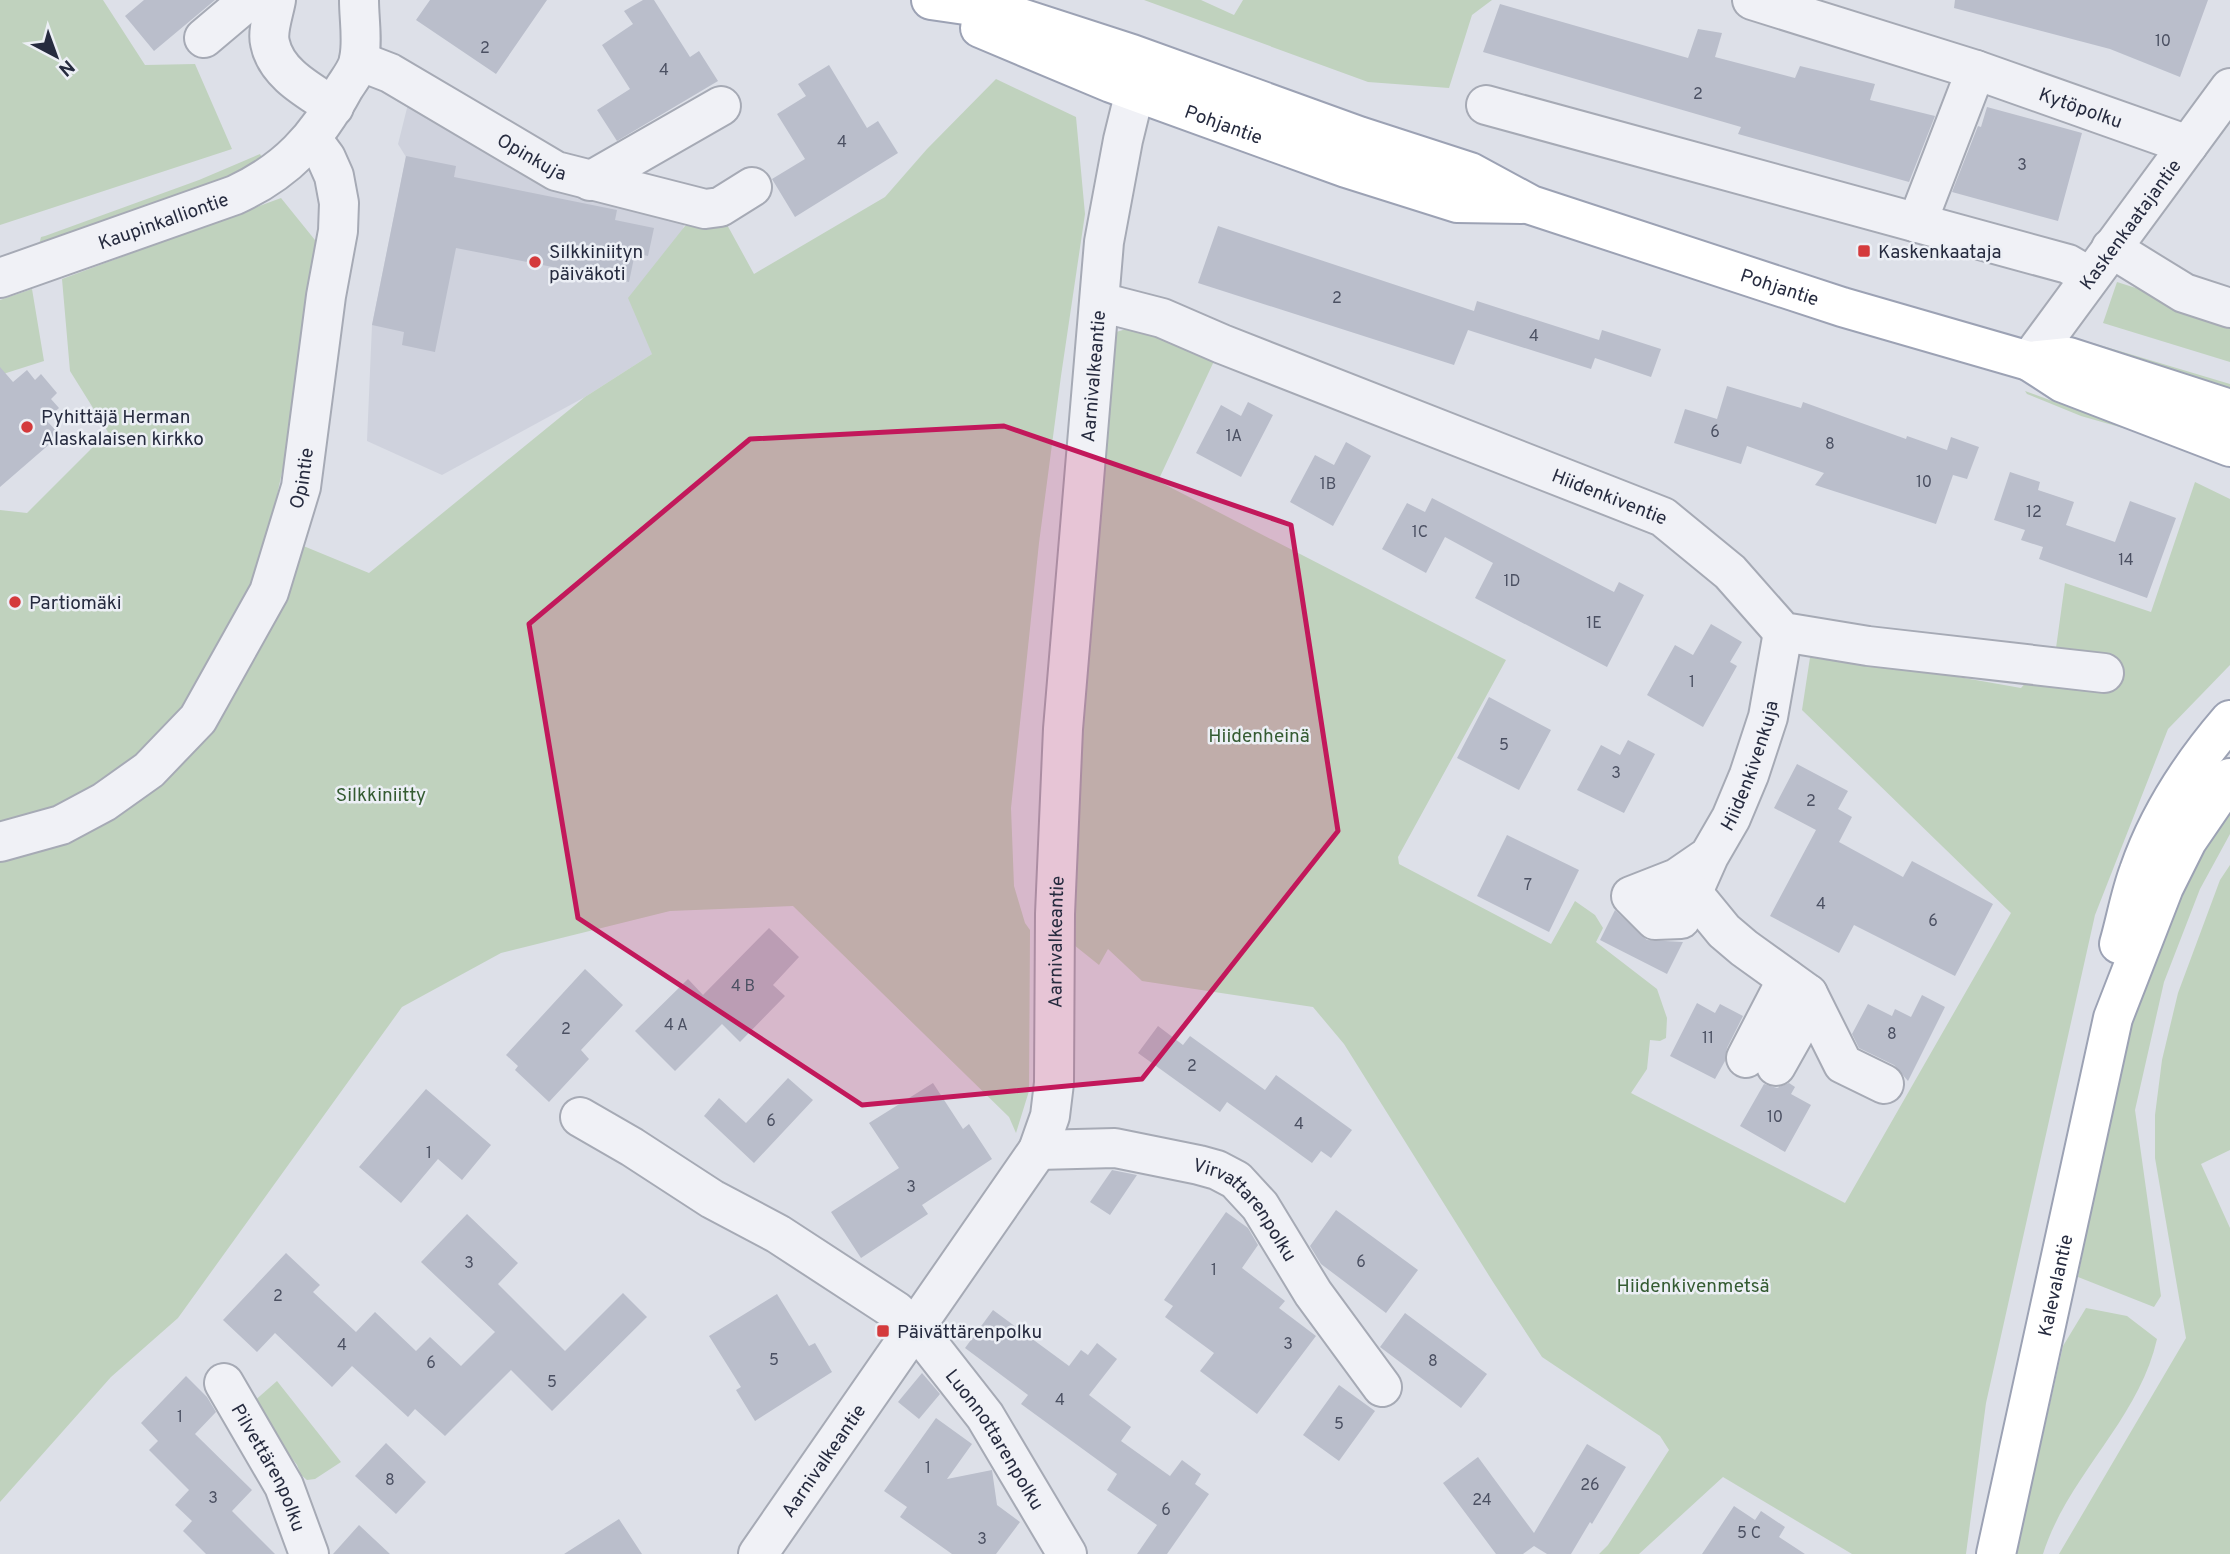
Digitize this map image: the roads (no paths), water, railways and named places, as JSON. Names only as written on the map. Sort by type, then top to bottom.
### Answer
[{"type":"main road","name":"Pohjantie","points":[[931,0],[984,30],[1126,76],[1359,136],[1471,172],[1531,205],[1842,307],[2029,361],[2063,383],[2230,447]]},
{"type":"main road","name":"Pohjantie","points":[[2029,361],[2069,357],[2230,409]]},
{"type":"main road","name":"Kalevalantie","points":[[2113,1018],[2114,966],[2139,871],[2159,825],[2182,784],[2230,720]]},
{"type":"main road","name":"Kalevalantie","points":[[1996,1554],[2113,1018],[2164,887],[2188,841],[2230,778]]},
{"type":"street","points":[[204,38],[248,0]]},
{"type":"street","points":[[276,0],[269,42],[283,69],[299,85],[334,107]]},
{"type":"street","points":[[312,139],[334,107],[359,61],[359,0]]},
{"type":"street","name":"Kytöpolku","points":[[1752,0],[1976,70],[2188,145]]},
{"type":"street","name":"Opinkuja","points":[[359,61],[390,74],[556,171],[705,209],[720,206],[752,187]]},
{"type":"street","points":[[1917,223],[1976,70]]},
{"type":"street","name":"Aarnivalkeantie","points":[[758,1554],[1038,1150],[1050,1116],[1055,1083],[1055,914],[1063,729],[1104,242],[1097,140],[1126,76]]},
{"type":"street","name":"Kaskenkaatajantie","points":[[2029,361],[2230,88]]},
{"type":"street","points":[[590,181],[721,106]]},
{"type":"street","points":[[1486,106],[2068,264],[2101,262],[2230,308]]},
{"type":"street","name":"Kaupinkalliontie","points":[[0,278],[235,195],[259,184],[282,168],[312,139]]},
{"type":"street","name":"Opintie","points":[[0,842],[61,825],[104,802],[149,770],[198,719],[268,592],[301,487],[326,296],[338,231],[339,203],[334,176],[326,158],[312,139]]},
{"type":"street","name":"Hiidenkiventie","points":[[1100,303],[1162,318],[1663,517],[1730,572],[1783,632]]},
{"type":"street","points":[[1783,632],[1868,646],[2104,674]]},
{"type":"street","name":"Hiidenkivenkuja","points":[[1709,856],[1677,878],[1631,896],[1655,920],[1681,919],[1749,775],[1768,717],[1783,632]]},
{"type":"street","points":[[1692,892],[1724,932],[1798,987],[1843,1064],[1884,1084]]},
{"type":"street","points":[[1761,1062],[1798,1027],[1798,987]]},
{"type":"street","points":[[580,1117],[712,1199],[778,1234],[887,1304],[915,1329]]},
{"type":"street","name":"Virvattarenpolku","points":[[1038,1150],[1115,1148],[1199,1165],[1217,1170],[1236,1181],[1260,1206],[1313,1293],[1382,1387]]},
{"type":"street","name":"Luonnottarenpolku","points":[[915,1329],[958,1379],[985,1416],[1067,1554]]},
{"type":"street","name":"Pilvettärenpolku","points":[[224,1383],[284,1486],[309,1554]]},
{"type":"place","name":"Kaskenkaataja","points":[[1864,251]]},
{"type":"place","name":"Silkkiniityn päiväkoti","points":[[535,262]]},
{"type":"place","name":"Pyhittäjä Herman Alaskalaisen kirkko","points":[[27,427]]},
{"type":"place","name":"Partiomäki","points":[[15,602]]},
{"type":"place","name":"Päivättärenpolku","points":[[883,1331]]},
{"type":"park label","name":"Hiidenheinä","points":[[1259,735]]},
{"type":"park label","name":"Silkkiniitty","points":[[381,794]]},
{"type":"park label","name":"Hiidenkivenmetsä","points":[[1693,1285]]}]
